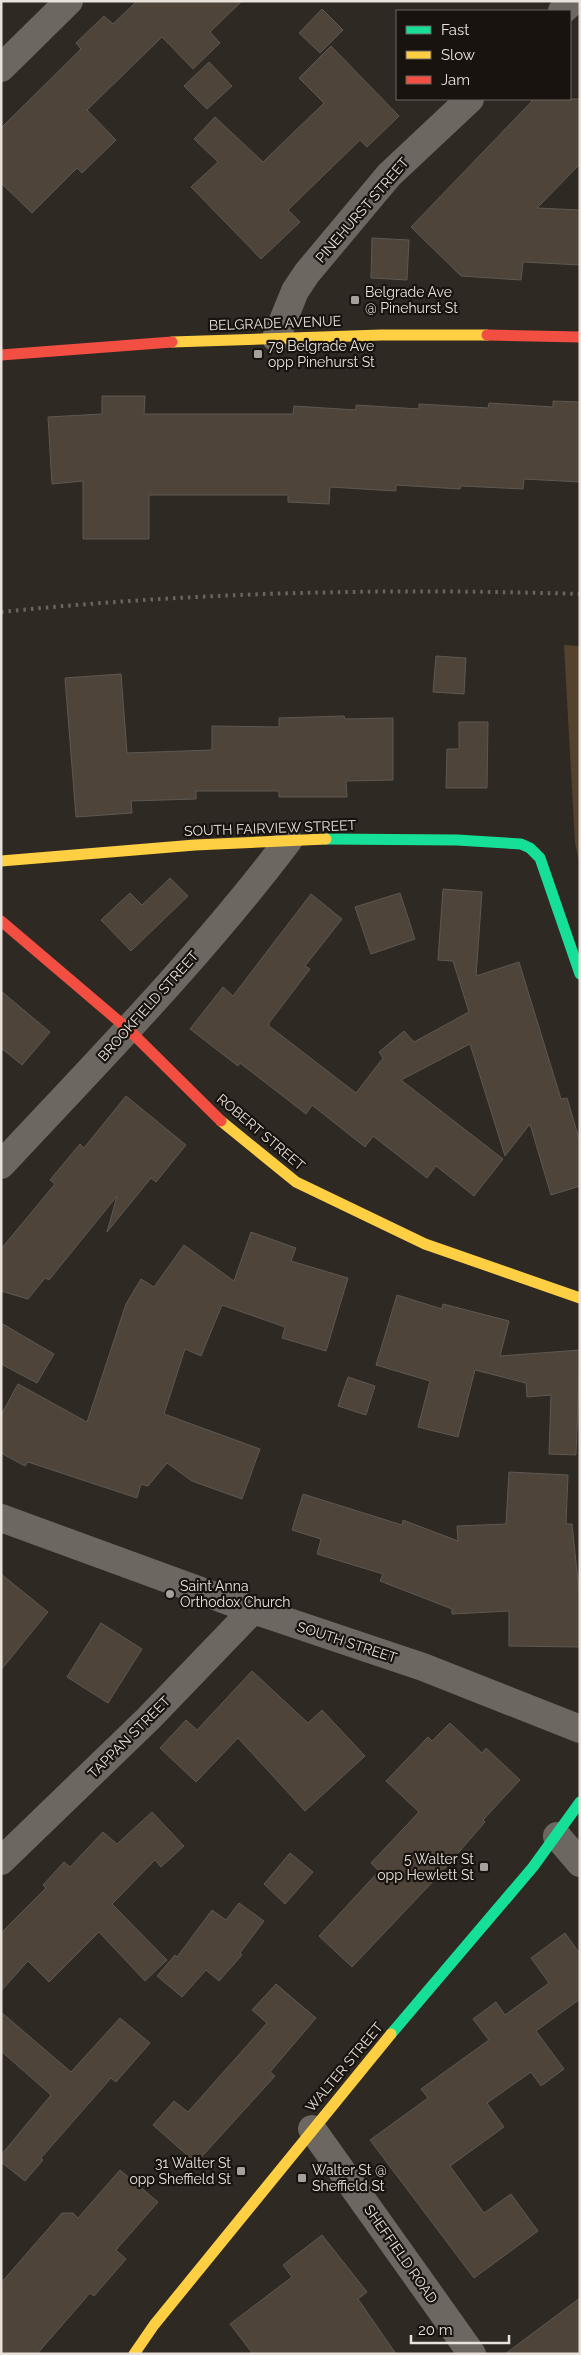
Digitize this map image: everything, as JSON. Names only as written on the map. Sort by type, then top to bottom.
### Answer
[{"type":"street","points":[[1,68],[69,1]]},
{"type":"street","points":[[563,10],[573,1]]},
{"type":"street","name":"PINEHURST STREET","points":[[276,338],[295,291],[307,273],[388,175],[469,100]]},
{"type":"street","name":"BELGRADE AVENUE","points":[[1,355],[160,342],[276,338],[443,335],[580,337]]},
{"type":"street","name":"SOUTH FAIRVIEW STREET","points":[[1,861],[90,852],[288,841],[455,840],[521,844],[538,854],[580,974]]},
{"type":"street","name":"BROOKFIELD STREET","points":[[1,1166],[128,1029],[219,926],[288,841]]},
{"type":"street","name":"ROBERT STREET","points":[[1,921],[128,1029],[220,1120],[296,1182],[425,1244],[580,1298]]},
{"type":"street","name":"SOUTH STREET","points":[[1,1518],[253,1610],[423,1667],[580,1729]]},
{"type":"street","name":"TAPPAN STREET","points":[[1,1861],[149,1718],[253,1610]]},
{"type":"street","name":"WALTER STREET","points":[[134,2354],[154,2325],[312,2129],[558,1836],[580,1802]]},
{"type":"street","points":[[558,1836],[580,1863]]},
{"type":"street","name":"SHEFFIELD ROAD","points":[[312,2129],[472,2354]]},
{"type":"shaded area","points":[[564,645],[580,646],[580,865],[575,843]]},
{"type":"building","points":[[137,1],[242,1],[210,32],[220,43],[193,69],[162,37],[87,110],[116,140],[82,173],[77,168],[32,213],[1,183],[1,128],[81,49],[76,43],[104,16],[113,24]]},
{"type":"building","points":[[322,9],[343,30],[320,53],[299,33]]},
{"type":"building","points":[[331,46],[399,116],[367,147],[360,140],[288,210],[300,222],[261,259],[191,187],[218,162],[194,139],[215,117],[263,162],[324,103],[299,78]]},
{"type":"building","points":[[209,62],[232,86],[207,109],[184,86]]},
{"type":"building","points":[[580,99],[580,164],[537,208],[580,210],[580,265],[523,262],[521,280],[461,276],[411,227],[533,100]]},
{"type":"building","points":[[372,238],[409,240],[407,280],[371,278]]},
{"type":"building","points":[[102,396],[145,396],[144,414],[293,414],[294,406],[356,410],[356,405],[419,409],[419,404],[488,408],[489,403],[553,407],[553,401],[580,402],[580,482],[524,479],[523,489],[461,486],[460,489],[396,485],[396,491],[330,487],[329,504],[288,502],[288,495],[149,495],[149,539],[83,539],[83,481],[52,484],[48,417],[102,414]]},
{"type":"building","points":[[436,656],[466,658],[464,694],[433,692]]},
{"type":"building","points":[[121,674],[127,753],[212,750],[212,726],[279,727],[279,718],[344,716],[345,719],[393,718],[393,780],[346,781],[347,797],[279,797],[279,791],[196,791],[196,799],[131,801],[132,813],[76,817],[65,678]]},
{"type":"building","points":[[459,722],[488,722],[487,788],[446,788],[447,749],[459,749]]},
{"type":"building","points":[[170,878],[188,896],[131,951],[101,920],[130,893],[142,905]]},
{"type":"building","points":[[443,889],[482,892],[476,976],[519,962],[561,1099],[567,1098],[580,1142],[580,1186],[551,1195],[530,1124],[505,1156],[470,1044],[401,1080],[503,1159],[474,1196],[436,1166],[427,1178],[373,1136],[365,1147],[312,1105],[306,1114],[240,1063],[238,1066],[190,1029],[223,987],[233,996],[311,894],[342,919],[305,966],[310,969],[269,1023],[269,1026],[356,1093],[383,1058],[379,1052],[404,1031],[414,1042],[469,1012],[453,961],[438,960]]},
{"type":"building","points":[[400,893],[415,939],[371,954],[355,907]]},
{"type":"building","points":[[1,991],[50,1032],[22,1065],[1,1048]]},
{"type":"building","points":[[126,1096],[186,1145],[156,1182],[151,1178],[107,1232],[117,1196],[49,1280],[45,1278],[28,1299],[1,1291],[1,1249],[55,1184],[50,1180],[80,1144],[84,1148]]},
{"type":"building","points":[[251,1232],[296,1248],[291,1261],[348,1278],[326,1351],[282,1338],[285,1327],[222,1305],[201,1356],[185,1349],[164,1414],[260,1449],[242,1499],[192,1481],[167,1463],[148,1486],[141,1484],[137,1498],[28,1462],[25,1466],[1,1453],[1,1415],[18,1384],[87,1422],[126,1304],[141,1279],[154,1287],[184,1245],[234,1281]]},
{"type":"building","points":[[397,1295],[442,1309],[443,1304],[509,1321],[500,1356],[580,1350],[576,1455],[549,1454],[551,1395],[527,1397],[526,1383],[475,1370],[458,1437],[418,1427],[430,1381],[376,1365]]},
{"type":"building","points":[[1,1323],[54,1354],[37,1383],[1,1364]]},
{"type":"building","points":[[348,1377],[375,1386],[366,1415],[338,1406]]},
{"type":"building","points":[[509,1472],[568,1475],[566,1524],[572,1524],[580,1600],[580,1647],[509,1646],[509,1611],[452,1614],[452,1609],[380,1581],[383,1574],[317,1554],[321,1539],[292,1530],[303,1494],[402,1525],[403,1520],[458,1541],[457,1526],[506,1524]]},
{"type":"building","points":[[1,1574],[48,1612],[1,1670]]},
{"type":"building","points":[[101,1623],[142,1649],[108,1703],[67,1677]]},
{"type":"building","points":[[252,1671],[308,1723],[322,1710],[365,1756],[305,1811],[238,1738],[196,1782],[160,1748],[186,1720],[197,1730]]},
{"type":"building","points":[[450,1723],[482,1753],[486,1748],[520,1780],[483,1820],[485,1822],[439,1875],[352,1967],[319,1936],[379,1871],[371,1863],[419,1812],[386,1781],[428,1737],[432,1741]]},
{"type":"building","points":[[152,1812],[184,1846],[161,1867],[155,1860],[112,1904],[167,1960],[145,1981],[99,1932],[49,1982],[28,1961],[1,1991],[1,1933],[46,1888],[43,1885],[64,1862],[70,1867],[103,1832],[117,1844]]},
{"type":"building","points":[[290,1853],[313,1872],[285,1904],[264,1884]]},
{"type":"building","points":[[239,1903],[264,1921],[240,1953],[242,1955],[219,1981],[206,1970],[182,1997],[157,1976],[175,1955],[177,1957],[212,1910],[226,1920]]},
{"type":"building","points":[[565,1933],[580,1954],[580,1999],[536,2031],[564,2069],[541,2086],[531,2072],[487,2103],[504,2127],[450,2166],[484,2213],[511,2194],[538,2231],[474,2278],[370,2140],[428,2098],[421,2089],[489,2040],[473,2019],[496,2002],[505,2015],[549,1983],[531,1958]]},
{"type":"building","points":[[276,1984],[316,2018],[270,2072],[275,2076],[196,2163],[153,2125],[174,2101],[188,2112],[267,2023],[252,2010]]},
{"type":"building","points":[[1,2012],[71,2072],[120,2018],[150,2043],[116,2082],[111,2078],[41,2158],[43,2160],[25,2181],[1,2162],[1,2155],[51,2095],[1,2051]]},
{"type":"building","points":[[120,2170],[158,2202],[116,2250],[126,2259],[94,2296],[90,2293],[37,2354],[1,2354],[1,2283],[62,2213],[73,2213],[78,2218]]},
{"type":"building","points":[[322,2235],[367,2292],[358,2299],[396,2354],[253,2354],[230,2324],[292,2277],[283,2265]]},
{"type":"building","points":[[580,2298],[580,2354],[505,2354]]},
{"type":"railway","points":[[1,612],[146,600],[290,593],[435,591],[580,594]]},
{"type":"traffic: fast","points":[[326,839],[457,840],[521,844],[530,848],[540,858],[580,974]]},
{"type":"traffic: fast","points":[[391,2034],[533,1867],[580,1802]]},
{"type":"traffic: slow","points":[[172,342],[381,335],[487,335]]},
{"type":"traffic: slow","points":[[1,861],[195,845],[326,839]]},
{"type":"traffic: slow","points":[[221,1121],[296,1182],[425,1244],[580,1298]]},
{"type":"traffic: slow","points":[[134,2354],[154,2325],[391,2034]]},
{"type":"traffic: jam","points":[[487,335],[580,337]]},
{"type":"traffic: jam","points":[[1,355],[172,342]]},
{"type":"traffic: jam","points":[[1,921],[128,1029],[221,1121]]},
{"type":"place","name":"Belgrade Ave @ Pinehurst St","points":[[355,300]]},
{"type":"place","name":"79 Belgrade Ave opp Pinehurst St","points":[[258,354]]},
{"type":"place","name":"Saint Anna Orthodox Church","points":[[170,1594]]},
{"type":"place","name":"5 Walter St opp Hewlett St","points":[[484,1867]]},
{"type":"place","name":"31 Walter St opp Sheffield St","points":[[241,2171]]},
{"type":"place","name":"Walter St @ Sheffield St","points":[[302,2178]]}]
